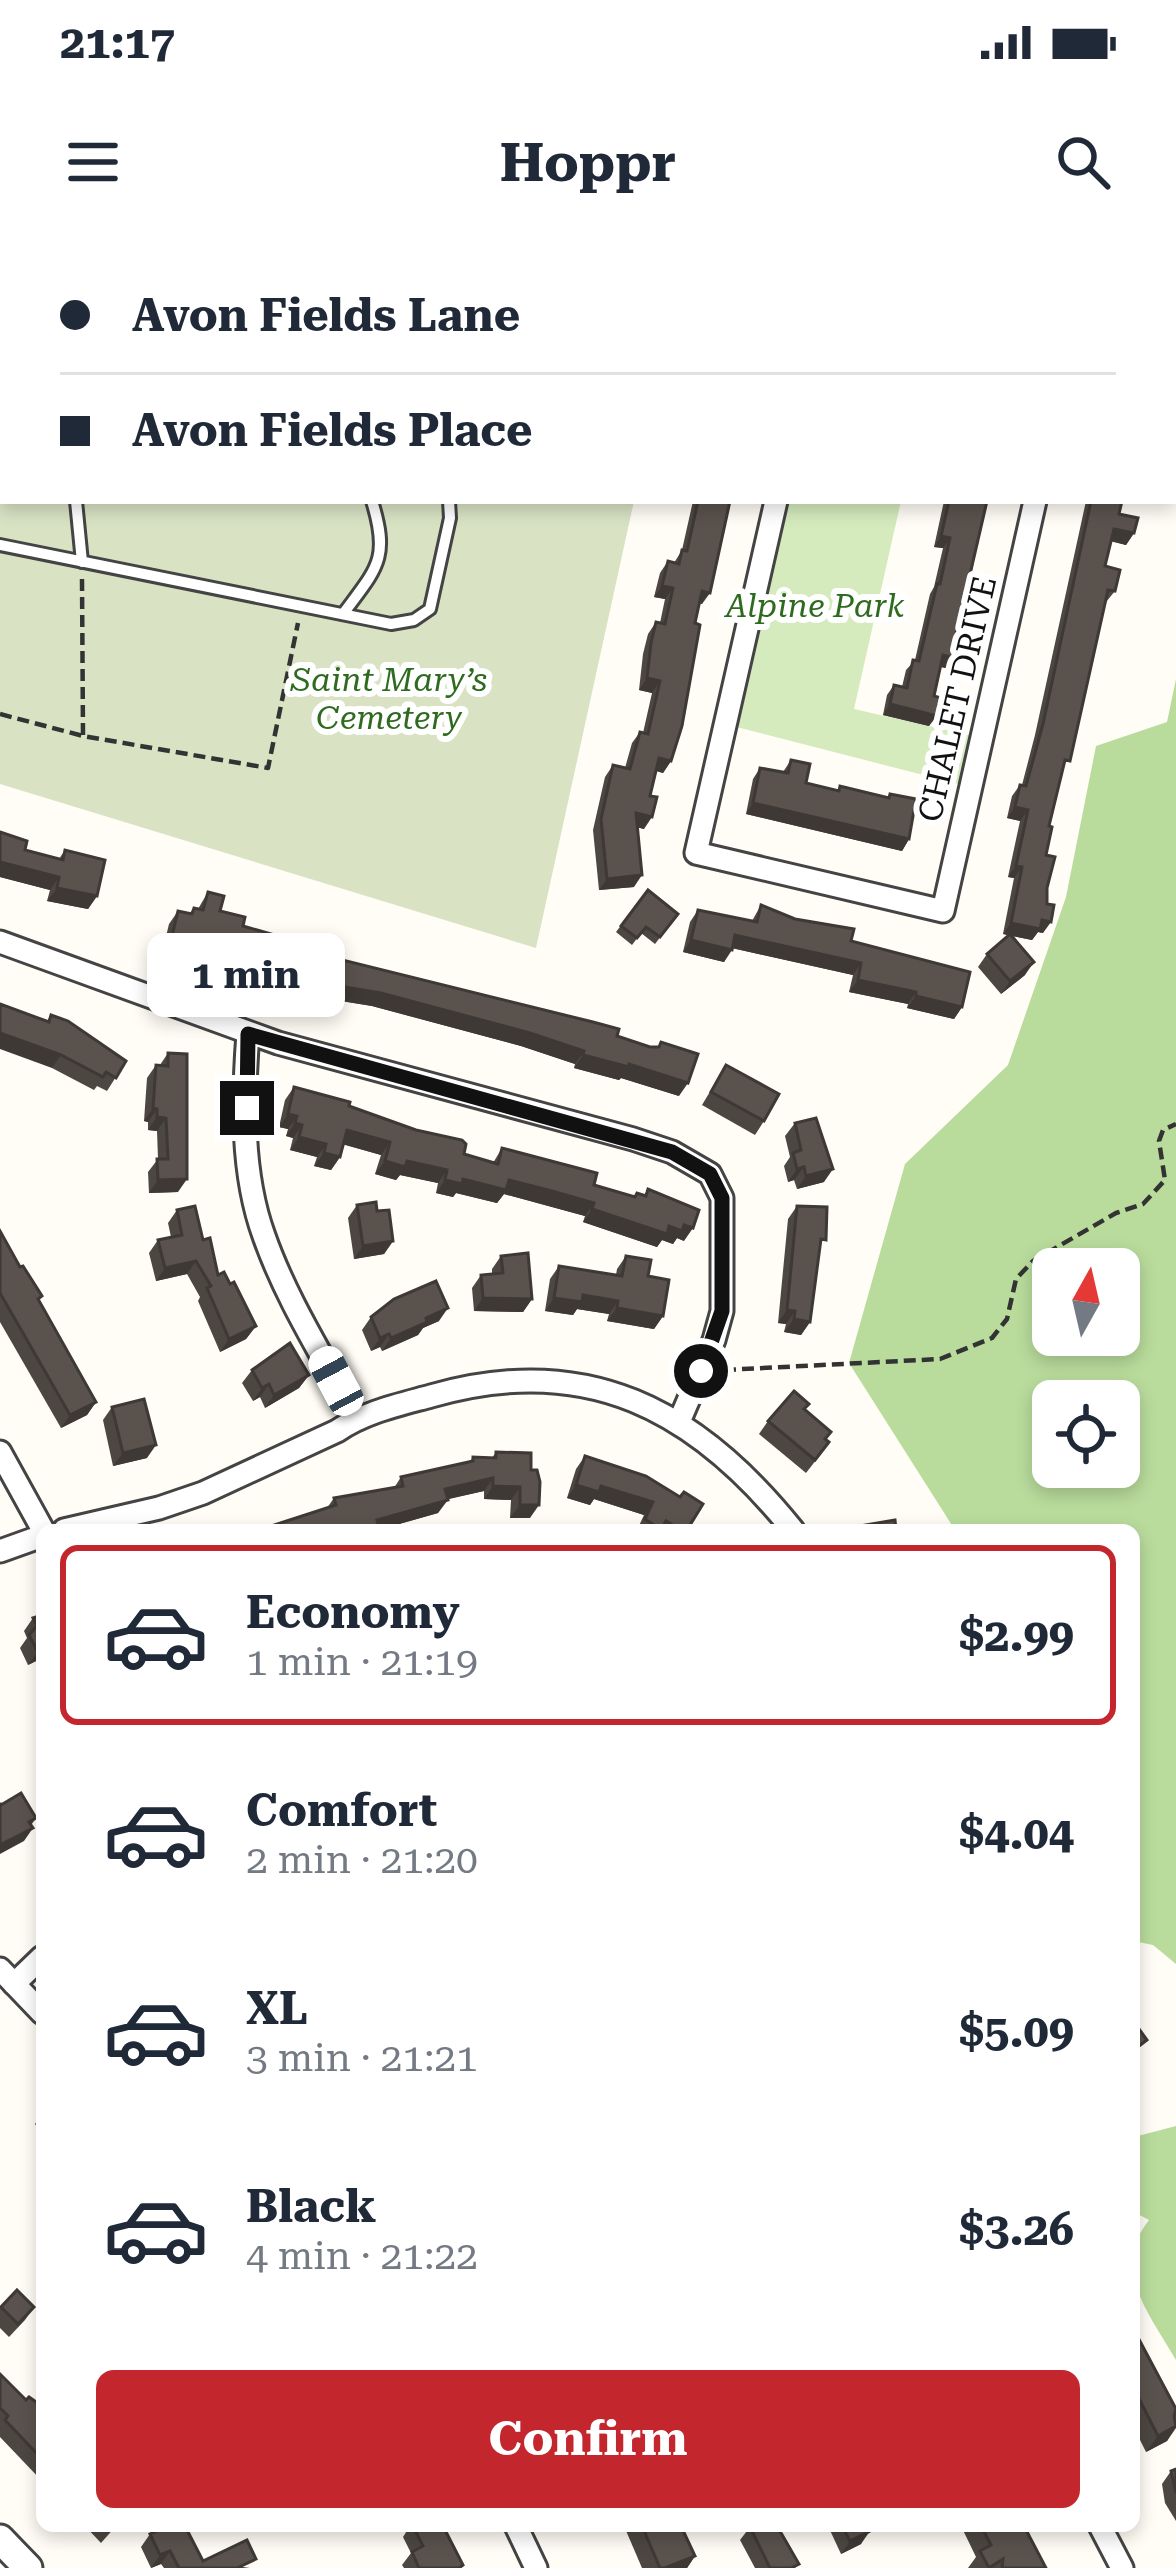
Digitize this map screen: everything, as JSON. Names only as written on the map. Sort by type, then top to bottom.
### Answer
[{"type":"street","name":"CHALET DRIVE","points":[[775,504],[697,853],[943,910],[1034,504]]},
{"type":"street","points":[[0,942],[248,1034],[633,1139],[672,1152],[710,1174],[722,1198],[725,1282],[718,1325],[679,1422]]},
{"type":"street","points":[[248,1034],[250,1180],[262,1232],[356,1418]]},
{"type":"street","points":[[90,1524],[203,1493],[356,1418],[460,1388],[533,1378],[594,1387],[679,1422],[751,1481],[788,1524]]},
{"type":"street","points":[[0,1452],[37,1524]]},
{"type":"street","points":[[0,1551],[36,1536]]},
{"type":"street","points":[[36,1960],[7,1977],[36,2007]]},
{"type":"street","points":[[519,2532],[536,2568]]},
{"type":"street","points":[[1103,2532],[1122,2568]]},
{"type":"street","points":[[0,2539],[28,2568]]},
{"type":"lane","points":[[76,504],[82,562]]},
{"type":"lane","points":[[343,614],[371,577],[382,552],[373,504]]},
{"type":"lane","points":[[0,545],[391,624],[414,620],[430,609],[449,504]]},
{"type":"path","points":[[82,562],[83,736]]},
{"type":"path","points":[[0,714],[83,736],[268,768],[302,606]]},
{"type":"path","points":[[701,1371],[940,1359],[992,1338],[1006,1319],[1016,1279],[1033,1261],[1116,1213],[1144,1204],[1165,1180],[1159,1141],[1163,1130],[1176,1124]]},
{"type":"green space","name":"Saint Mary’s Cemetery","points":[[0,504],[633,504],[536,948],[0,784]]},
{"type":"green space","name":"Alpine Park","points":[[775,504],[900,504],[854,709],[982,738],[970,787],[725,724]]},
{"type":"green space","points":[[1176,679],[1176,1964],[1153,1945],[1140,1942],[1140,1524],[951,1524],[849,1363],[905,1164],[1008,1065],[1066,897],[1096,746],[1167,722]]},
{"type":"green space","points":[[1176,2126],[1176,2360],[1140,2296],[1140,2235],[1149,2220],[1140,2215],[1140,2135]]},
{"type":"building","points":[[697,504],[729,504],[710,593],[702,591],[695,623],[700,625],[682,726],[671,761],[659,758],[650,796],[657,797],[652,817],[636,813],[642,875],[607,879],[601,819],[613,765],[630,769],[640,732],[648,734],[660,681],[647,678],[651,643],[656,622],[665,624],[673,588],[662,586],[668,561],[679,564],[682,550],[687,551]]},
{"type":"building","points":[[948,504],[986,504],[956,635],[963,637],[959,659],[943,655],[934,696],[941,698],[937,716],[890,704],[894,685],[907,688],[913,660],[919,661],[950,538],[941,536]]},
{"type":"building","points":[[1090,504],[1121,504],[1119,514],[1138,518],[1134,533],[1114,529],[1105,566],[1120,570],[1115,591],[1108,590],[1070,761],[1065,760],[1049,826],[1046,855],[1055,857],[1047,904],[1054,905],[1051,922],[1042,920],[1040,929],[1011,923],[1028,810],[1015,807],[1020,785],[1026,786]]},
{"type":"building","points":[[791,760],[810,764],[806,783],[916,799],[909,839],[753,803],[760,768],[788,773]]},
{"type":"building","points":[[0,832],[27,841],[25,850],[63,860],[65,850],[105,860],[97,896],[57,888],[59,877],[0,862]]},
{"type":"building","points":[[648,890],[678,914],[660,937],[646,927],[637,938],[621,926]]},
{"type":"building","points":[[208,892],[224,896],[220,911],[245,917],[243,926],[327,950],[326,956],[619,1029],[617,1036],[650,1047],[659,1047],[661,1042],[698,1054],[688,1083],[583,1055],[584,1051],[530,1033],[339,986],[172,936],[178,911],[203,910]]},
{"type":"building","points":[[761,905],[795,919],[854,929],[851,941],[970,972],[962,1007],[858,980],[861,963],[735,935],[732,950],[691,940],[698,910],[757,922]]},
{"type":"building","points":[[1010,934],[1034,962],[1010,981],[987,954]]},
{"type":"building","points":[[0,1004],[49,1022],[51,1015],[68,1021],[126,1061],[116,1078],[106,1072],[103,1077],[61,1055],[0,1033]]},
{"type":"building","points":[[168,1053],[187,1054],[187,1179],[158,1180],[157,1159],[168,1159],[166,1118],[157,1117],[153,1108],[156,1065],[168,1066]]},
{"type":"building","points":[[726,1065],[779,1094],[764,1121],[711,1092]]},
{"type":"building","points":[[294,1087],[350,1102],[349,1106],[416,1130],[462,1140],[464,1154],[498,1164],[502,1148],[597,1173],[594,1185],[635,1197],[637,1193],[646,1196],[648,1189],[699,1210],[693,1228],[684,1225],[682,1231],[669,1226],[667,1234],[552,1191],[509,1180],[506,1190],[463,1179],[462,1184],[445,1180],[447,1170],[385,1161],[390,1142],[347,1130],[340,1157],[324,1153],[326,1144],[299,1137],[302,1125],[295,1123],[297,1116],[288,1114]]},
{"type":"building","points":[[816,1118],[833,1169],[806,1176],[804,1167],[797,1169],[793,1153],[801,1150],[795,1123]]},
{"type":"building","points":[[376,1202],[377,1211],[389,1210],[393,1241],[363,1246],[357,1205]]},
{"type":"building","points":[[195,1206],[203,1240],[210,1238],[218,1275],[224,1272],[230,1284],[234,1282],[256,1326],[229,1339],[207,1288],[211,1286],[196,1261],[165,1268],[158,1240],[182,1235],[177,1210]]},
{"type":"building","points":[[797,1206],[827,1207],[826,1240],[821,1239],[810,1322],[794,1319],[795,1311],[787,1310]]},
{"type":"building","points":[[0,1231],[42,1296],[38,1299],[96,1402],[70,1415],[0,1293]]},
{"type":"building","points":[[528,1253],[532,1299],[483,1298],[481,1275],[503,1273],[501,1256]]},
{"type":"building","points":[[626,1256],[651,1260],[648,1276],[669,1280],[663,1316],[617,1308],[618,1301],[583,1295],[582,1302],[554,1298],[559,1266],[622,1276]]},
{"type":"building","points":[[436,1281],[448,1308],[391,1338],[389,1334],[380,1338],[371,1317],[394,1299]]},
{"type":"building","points":[[290,1343],[309,1375],[274,1395],[269,1384],[262,1388],[252,1370]]},
{"type":"building","points":[[794,1391],[809,1404],[804,1409],[831,1432],[815,1460],[768,1421]]},
{"type":"building","points":[[144,1399],[156,1445],[123,1453],[112,1407]]},
{"type":"building","points":[[496,1452],[531,1453],[531,1470],[537,1470],[540,1482],[539,1505],[520,1505],[520,1487],[493,1486],[493,1478],[445,1489],[448,1500],[377,1520],[378,1524],[277,1524],[336,1505],[334,1498],[403,1486],[401,1477],[473,1461],[473,1457],[496,1458]]},
{"type":"building","points":[[585,1456],[646,1476],[680,1497],[684,1492],[703,1504],[691,1524],[652,1524],[645,1519],[653,1502],[601,1486],[599,1492],[576,1485]]},
{"type":"building","points":[[21,1793],[36,1818],[29,1822],[33,1828],[0,1845],[0,1803]]},
{"type":"building","points":[[17,2290],[34,2307],[18,2324],[1,2307]]},
{"type":"building","points":[[1140,2341],[1176,2409],[1176,2426],[1158,2436],[1140,2401]]},
{"type":"building","points":[[0,2374],[26,2400],[36,2402],[36,2453],[5,2420],[8,2416],[0,2408]]},
{"type":"building","points":[[188,2532],[203,2561],[247,2540],[256,2559],[237,2568],[179,2568],[170,2551],[160,2555],[150,2534]]},
{"type":"building","points":[[416,2532],[446,2532],[463,2565],[419,2568],[412,2552],[423,2546]]},
{"type":"building","points":[[645,2532],[684,2532],[695,2556],[660,2568]]},
{"type":"building","points":[[752,2532],[780,2532],[799,2564],[770,2568]]},
{"type":"building","points":[[845,2532],[868,2532],[850,2541]]},
{"type":"building","points":[[984,2532],[1027,2532],[1046,2568],[1002,2568],[1003,2559],[989,2568],[980,2551],[991,2545]]},
{"type":"route","points":[[247,1108],[248,1034],[633,1139],[672,1152],[710,1174],[722,1198],[725,1282],[722,1311],[701,1371]]}]
